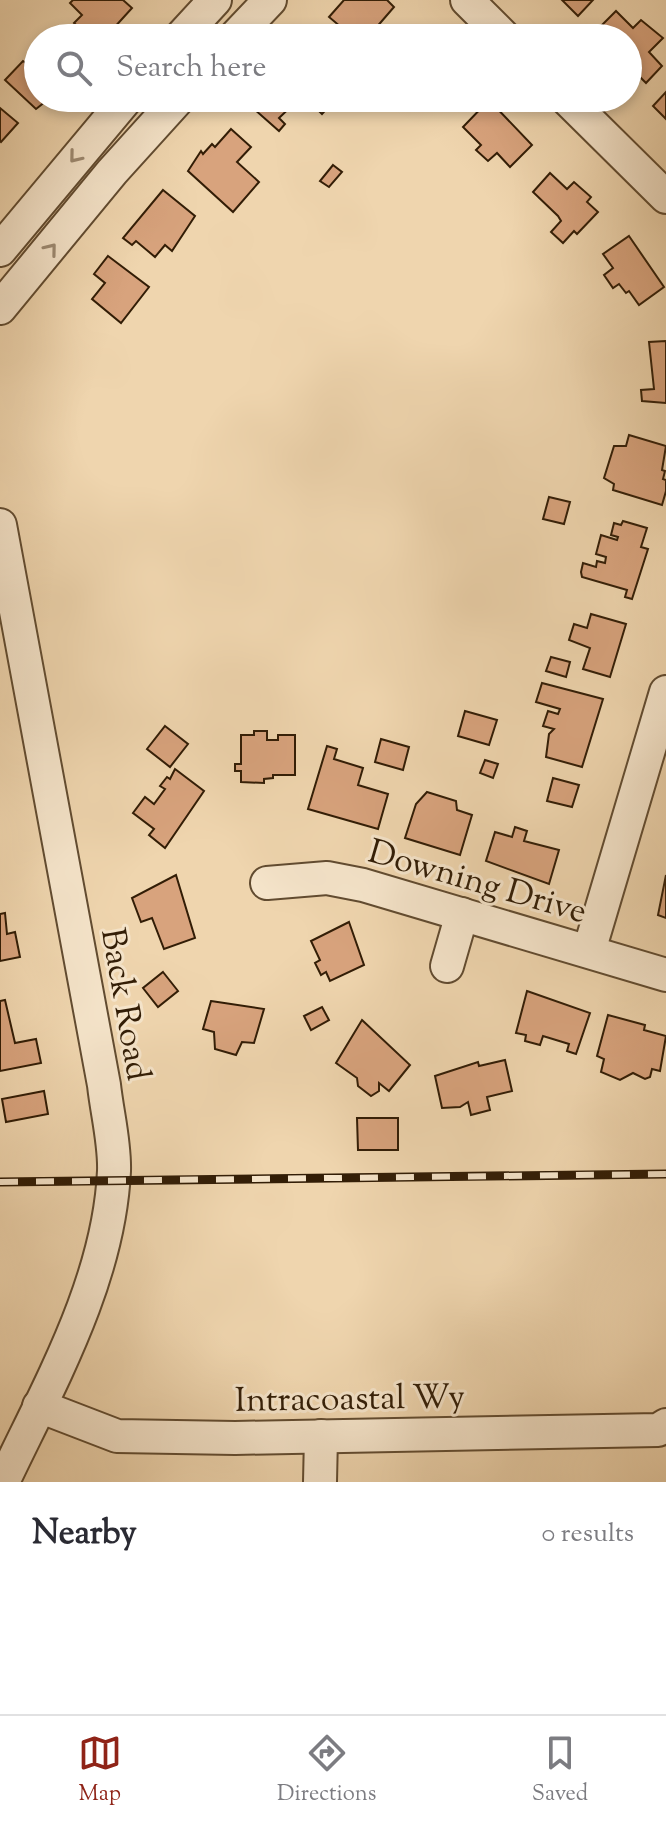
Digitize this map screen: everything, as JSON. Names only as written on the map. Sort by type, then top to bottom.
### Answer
[{"type":"street","points":[[193,24],[215,0]]},
{"type":"street","points":[[247,24],[270,0]]},
{"type":"street","points":[[467,0],[491,24]]},
{"type":"street","points":[[0,250],[115,112]]},
{"type":"street","points":[[0,308],[112,172],[166,112]]},
{"type":"street","points":[[580,112],[666,197]]},
{"type":"street","name":"Back Road","points":[[0,525],[104,1085],[114,1169],[110,1211],[97,1262],[74,1329],[3,1482]]},
{"type":"street","points":[[589,951],[666,692]]},
{"type":"street","name":"Downing Drive","points":[[267,883],[327,878],[462,914],[666,975]]},
{"type":"street","points":[[447,966],[462,914]]},
{"type":"street","name":"Intracoastal Wy","points":[[39,1406],[117,1436],[658,1430],[666,1425]]},
{"type":"street","points":[[320,1482],[321,1436]]},
{"type":"building","points":[[73,0],[123,0],[132,8],[117,24],[75,24],[82,15],[70,3]]},
{"type":"building","points":[[344,0],[387,0],[394,7],[379,24],[337,24],[329,17]]},
{"type":"building","points":[[562,0],[593,0],[578,16]]},
{"type":"building","points":[[616,11],[629,24],[603,24]]},
{"type":"building","points":[[641,20],[663,38],[649,52],[662,66],[646,83],[642,79],[642,24],[637,24]]},
{"type":"building","points":[[23,61],[24,62],[24,98],[5,80]]},
{"type":"building","points":[[666,92],[666,119],[653,106]]},
{"type":"building","points":[[0,108],[18,123],[1,142],[0,141]]},
{"type":"building","points":[[257,112],[285,112],[279,118],[285,124],[279,131]]},
{"type":"building","points":[[477,112],[500,112],[532,145],[510,167],[497,153],[488,161],[476,150],[481,145],[463,127]]},
{"type":"building","points":[[231,129],[251,147],[237,162],[259,182],[233,212],[188,171],[201,151],[203,154],[212,144],[215,147]]},
{"type":"building","points":[[333,165],[342,172],[329,187],[320,181]]},
{"type":"building","points":[[550,173],[567,189],[574,182],[591,197],[587,202],[598,212],[577,234],[574,231],[563,243],[551,232],[561,221],[533,192]]},
{"type":"building","points":[[163,190],[195,216],[172,251],[165,245],[155,257],[136,241],[132,245],[123,238]]},
{"type":"building","points":[[629,236],[664,287],[639,305],[629,291],[626,293],[619,284],[613,288],[604,275],[613,268],[603,254]]},
{"type":"building","points":[[108,256],[149,287],[121,323],[92,299],[105,283],[94,274]]},
{"type":"building","points":[[666,341],[666,403],[642,401],[641,390],[654,389],[649,342]]},
{"type":"building","points":[[629,435],[666,446],[662,470],[665,471],[666,491],[662,505],[613,490],[614,484],[604,478],[614,446],[626,446]]},
{"type":"building","points":[[549,497],[570,502],[564,524],[543,519]]},
{"type":"building","points":[[623,521],[647,528],[641,547],[648,549],[632,599],[625,597],[627,590],[582,577],[581,572],[583,563],[596,567],[597,561],[605,563],[606,557],[596,554],[601,535],[617,540],[618,537],[611,535],[614,523],[621,525]]},
{"type":"building","points":[[591,614],[626,624],[610,677],[583,669],[590,648],[569,640],[574,624],[587,628]]},
{"type":"building","points":[[551,657],[570,662],[566,677],[546,671]]},
{"type":"building","points":[[542,683],[603,699],[582,767],[546,757],[549,734],[554,729],[543,726],[548,711],[558,714],[560,709],[536,702]]},
{"type":"building","points":[[465,711],[497,720],[489,745],[458,736]]},
{"type":"building","points":[[165,726],[188,744],[170,767],[147,749]]},
{"type":"building","points":[[254,731],[267,731],[267,740],[278,740],[278,735],[295,735],[295,775],[273,775],[273,778],[264,779],[264,783],[241,782],[241,771],[235,771],[235,764],[241,764],[241,735],[254,735]]},
{"type":"building","points":[[381,739],[409,747],[403,770],[375,762]]},
{"type":"building","points":[[327,746],[337,749],[334,759],[363,768],[358,785],[388,794],[378,829],[308,809]]},
{"type":"building","points":[[485,760],[498,764],[493,778],[480,773]]},
{"type":"building","points":[[175,769],[204,791],[165,848],[149,835],[154,829],[133,813],[145,797],[154,804],[165,789],[160,786],[167,777],[170,779]]},
{"type":"building","points":[[553,778],[579,785],[572,807],[547,801]]},
{"type":"building","points":[[427,792],[456,801],[457,810],[472,815],[460,855],[405,838],[416,804]]},
{"type":"building","points":[[515,827],[527,831],[524,841],[559,850],[549,884],[486,861],[495,832],[512,837]]},
{"type":"building","points":[[176,875],[195,938],[164,949],[152,918],[141,922],[132,898]]},
{"type":"building","points":[[666,875],[666,918],[658,915]]},
{"type":"building","points":[[5,913],[7,934],[15,932],[20,957],[0,961],[0,914]]},
{"type":"building","points":[[349,922],[364,965],[330,981],[326,972],[321,975],[315,963],[320,960],[311,941]]},
{"type":"building","points":[[163,972],[178,991],[158,1007],[143,988]]},
{"type":"building","points":[[527,991],[590,1013],[576,1054],[567,1051],[569,1044],[543,1036],[540,1045],[525,1041],[526,1035],[516,1033]]},
{"type":"building","points":[[5,1000],[15,1043],[36,1039],[41,1063],[0,1071],[0,1001]]},
{"type":"building","points":[[211,1001],[264,1009],[254,1043],[242,1042],[236,1055],[215,1049],[214,1032],[203,1029]]},
{"type":"building","points":[[322,1007],[329,1020],[311,1030],[304,1016]]},
{"type":"building","points":[[608,1015],[645,1025],[644,1030],[666,1036],[660,1071],[652,1069],[650,1077],[645,1079],[633,1073],[620,1080],[601,1072],[604,1059],[597,1056]]},
{"type":"building","points":[[362,1020],[410,1065],[389,1091],[379,1083],[379,1091],[371,1096],[358,1086],[357,1078],[336,1063]]},
{"type":"building","points":[[505,1060],[512,1091],[487,1097],[490,1110],[471,1115],[468,1102],[460,1107],[442,1108],[435,1076],[478,1062],[479,1066]]},
{"type":"building","points":[[44,1091],[48,1114],[6,1122],[2,1099]]},
{"type":"building","points":[[357,1118],[398,1118],[398,1150],[358,1150]]},
{"type":"railway","points":[[0,1182],[666,1174]]}]
